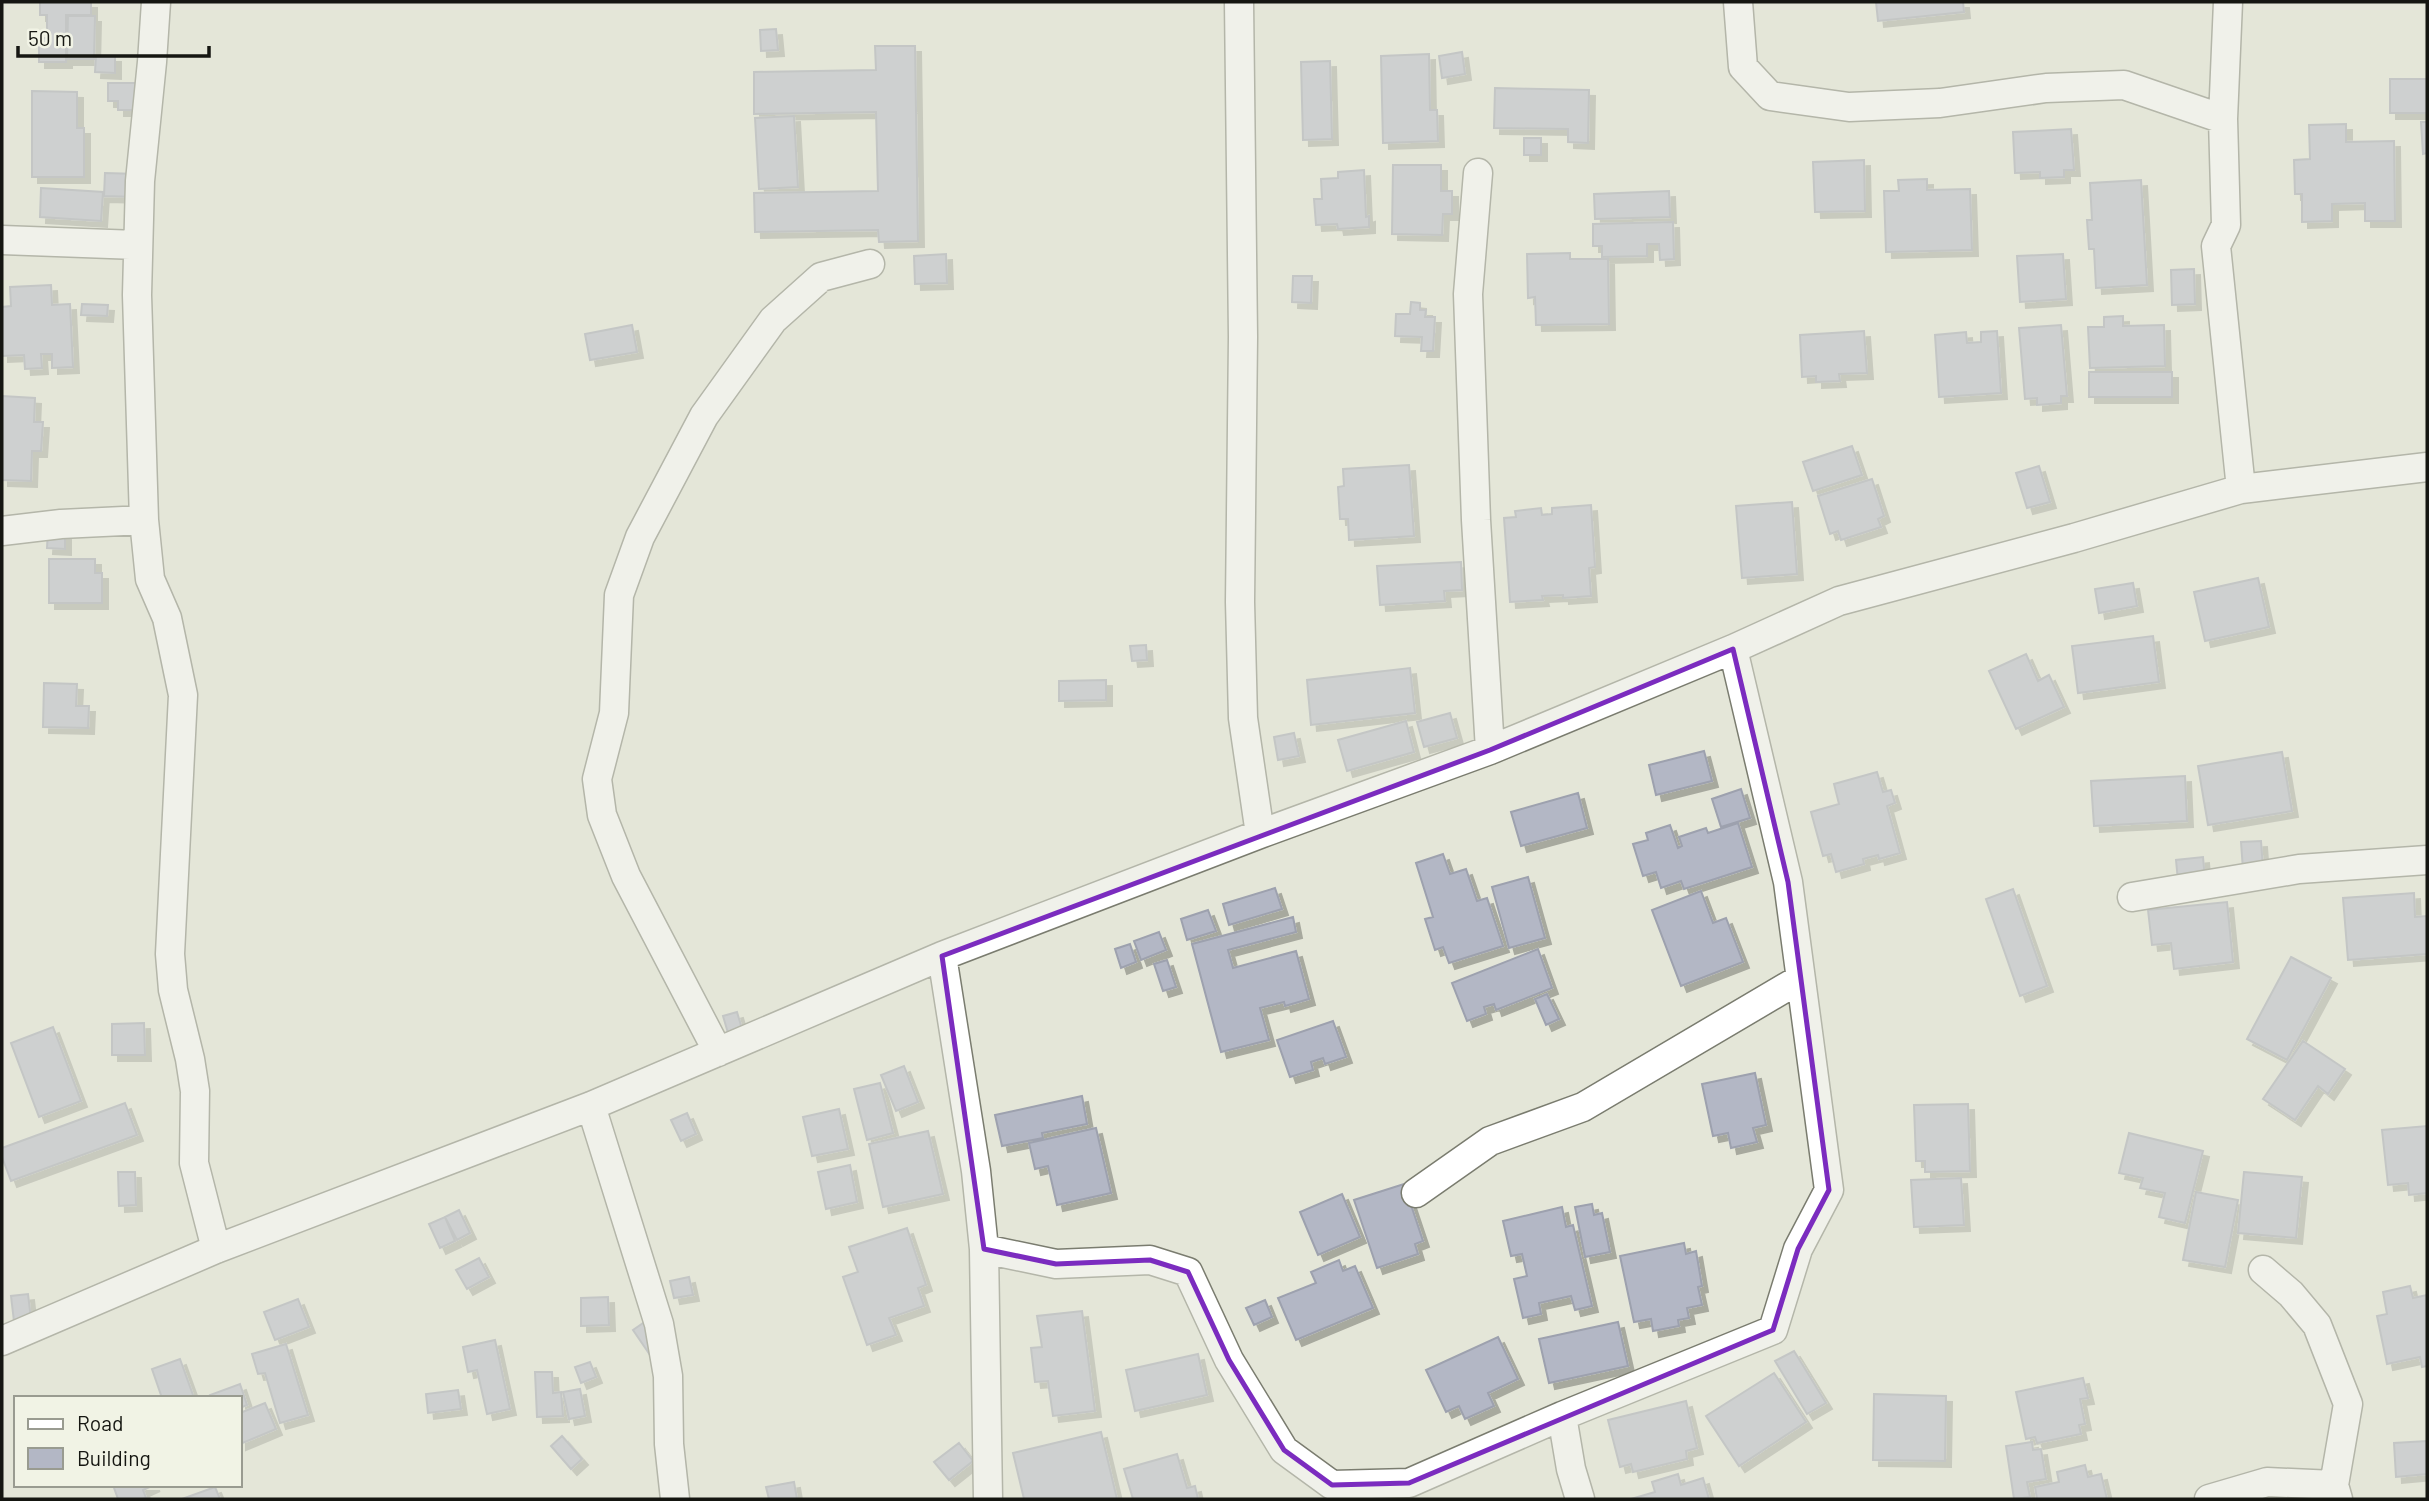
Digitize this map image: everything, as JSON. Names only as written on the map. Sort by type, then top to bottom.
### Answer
[{"type":"street","points":[[156,2],[137,245],[144,520],[150,579],[167,618],[183,695],[170,954],[173,990],[195,1091],[194,1163],[216,1249]]},
{"type":"street","points":[[1239,2],[1243,337],[1240,602],[1242,718],[1260,834]]},
{"type":"street","points":[[1738,2],[1743,67],[1770,96],[1849,107],[1940,103],[2046,88],[2124,85],[2223,119]]},
{"type":"street","points":[[2228,2],[2223,119],[2226,225],[2216,246],[2241,489]]},
{"type":"street","points":[[1478,173],[1468,294],[1476,520],[1490,750]]},
{"type":"street","points":[[2,240],[137,245]]},
{"type":"street","points":[[718,1052],[626,876],[602,815],[597,779],[614,713],[619,595],[640,537],[704,416],[773,320],[821,277],[870,264]]},
{"type":"street","points":[[2,1341],[216,1249],[591,1106],[942,956],[1260,834],[1490,750],[1733,649],[1839,601],[2074,538],[2241,489],[2427,467]]},
{"type":"street","points":[[2,531],[61,524],[144,520]]},
{"type":"street","points":[[984,1249],[1056,1264],[1150,1260],[1188,1272],[1229,1360],[1284,1450],[1332,1485],[1412,1491],[1562,1416],[1773,1330],[1798,1249],[1829,1190],[1786,872],[1733,649]]},
{"type":"street","points":[[2132,897],[2300,869],[2427,860]]},
{"type":"street","points":[[942,956],[976,1171],[984,1249],[988,1499]]},
{"type":"street","points":[[1416,1193],[1490,1141],[1583,1107],[1800,979]]},
{"type":"street","points":[[591,1106],[659,1324],[668,1376],[669,1444],[675,1499]]},
{"type":"street","points":[[2208,1499],[2267,1482],[2336,1492],[2348,1404],[2317,1325],[2291,1294],[2263,1270]]},
{"type":"street","points":[[1562,1416],[1571,1469],[1580,1499]]},
{"type":"highlighted area","points":[[1733,649],[1788,882],[1829,1190],[1798,1249],[1773,1330],[1409,1483],[1332,1485],[1284,1450],[1229,1360],[1188,1272],[1150,1260],[1056,1264],[984,1249],[942,956],[1490,750]]},
{"type":"building","points":[[40,2],[91,2],[91,15],[66,15],[66,62],[39,62],[39,38],[47,38],[47,15],[40,15]]},
{"type":"building","points":[[1876,2],[1963,2],[1964,12],[1878,21]]},
{"type":"building","points":[[68,16],[95,16],[94,59],[67,59]]},
{"type":"building","points":[[776,29],[778,50],[761,51],[760,30]]},
{"type":"building","points":[[875,46],[915,46],[918,241],[879,242],[878,230],[755,232],[754,193],[878,191],[876,112],[754,114],[754,72],[876,70]]},
{"type":"building","points":[[1462,52],[1465,74],[1442,78],[1439,56]]},
{"type":"building","points":[[1429,54],[1430,110],[1437,110],[1438,141],[1383,143],[1381,56]]},
{"type":"building","points":[[96,56],[115,56],[115,73],[95,72]]},
{"type":"building","points":[[1330,61],[1332,139],[1303,140],[1301,62]]},
{"type":"building","points":[[2390,79],[2427,79],[2427,113],[2390,113]]},
{"type":"building","points":[[108,83],[138,83],[138,110],[118,110],[118,101],[108,101]]},
{"type":"building","points":[[1495,88],[1589,90],[1588,143],[1568,142],[1568,129],[1494,128]]},
{"type":"building","points":[[32,91],[77,92],[77,128],[84,128],[84,177],[32,177]]},
{"type":"building","points":[[794,116],[798,187],[759,189],[755,118]]},
{"type":"building","points":[[2421,122],[2427,122],[2427,153],[2423,154]]},
{"type":"building","points":[[2346,124],[2346,142],[2394,141],[2395,221],[2365,221],[2365,203],[2332,204],[2332,221],[2302,222],[2302,194],[2295,194],[2294,160],[2310,159],[2309,125]]},
{"type":"building","points":[[2071,129],[2074,170],[2064,170],[2064,177],[2040,178],[2040,172],[2015,173],[2013,132]]},
{"type":"building","points":[[1524,138],[1541,138],[1541,155],[1524,155]]},
{"type":"building","points":[[1864,160],[1865,211],[1815,212],[1813,162]]},
{"type":"building","points":[[1393,165],[1441,165],[1441,191],[1452,191],[1452,214],[1443,214],[1442,235],[1392,234]]},
{"type":"building","points":[[1364,170],[1366,217],[1369,216],[1369,227],[1338,229],[1337,224],[1316,225],[1314,199],[1322,199],[1321,179],[1338,178],[1338,172]]},
{"type":"building","points":[[105,173],[138,174],[137,197],[104,196]]},
{"type":"building","points":[[1927,179],[1927,190],[1970,189],[1972,250],[1886,252],[1884,191],[1899,191],[1898,180]]},
{"type":"building","points":[[2141,180],[2147,285],[2096,288],[2094,249],[2089,249],[2087,220],[2092,220],[2090,183]]},
{"type":"building","points":[[41,188],[103,192],[101,221],[40,217]]},
{"type":"building","points":[[1669,191],[1670,217],[1595,219],[1594,194]]},
{"type":"building","points":[[1673,222],[1674,259],[1660,260],[1659,244],[1647,244],[1647,256],[1602,257],[1602,246],[1593,246],[1593,224]]},
{"type":"building","points":[[1570,253],[1570,259],[1608,259],[1609,324],[1536,325],[1535,297],[1528,298],[1527,254]]},
{"type":"building","points":[[946,254],[947,283],[915,284],[914,256]]},
{"type":"building","points":[[2063,254],[2066,299],[2020,302],[2017,256]]},
{"type":"building","points":[[2194,269],[2195,304],[2172,305],[2171,270]]},
{"type":"building","points":[[1293,276],[1312,276],[1311,303],[1292,302]]},
{"type":"building","points":[[51,285],[52,305],[70,304],[73,367],[52,368],[52,354],[41,354],[42,368],[25,369],[24,355],[2,356],[2,307],[11,306],[10,287]]},
{"type":"building","points":[[1411,302],[1420,303],[1420,310],[1426,310],[1425,317],[1435,317],[1433,351],[1421,351],[1422,337],[1395,336],[1396,314],[1410,314]]},
{"type":"building","points":[[82,304],[108,305],[107,316],[81,315]]},
{"type":"building","points":[[2123,316],[2123,326],[2164,325],[2165,366],[2090,368],[2088,327],[2104,327],[2104,317]]},
{"type":"building","points":[[632,325],[637,352],[590,360],[585,334]]},
{"type":"building","points":[[2061,325],[2067,396],[2061,396],[2061,403],[2037,405],[2037,398],[2025,399],[2019,328]]},
{"type":"building","points":[[1864,331],[1867,373],[1839,374],[1840,381],[1816,382],[1816,376],[1802,377],[1800,335]]},
{"type":"building","points":[[1997,331],[2001,393],[1939,397],[1935,335],[1966,332],[1967,343],[1981,342],[1981,332]]},
{"type":"building","points":[[2089,372],[2172,372],[2172,397],[2089,397]]},
{"type":"building","points":[[2,396],[35,398],[34,422],[43,422],[41,451],[32,451],[31,481],[2,480]]},
{"type":"building","points":[[1852,446],[1862,475],[1813,491],[1803,462]]},
{"type":"building","points":[[1409,465],[1414,536],[1349,540],[1348,519],[1340,519],[1338,487],[1344,486],[1343,469]]},
{"type":"building","points":[[2039,466],[2050,502],[2027,508],[2016,473]]},
{"type":"building","points":[[1872,479],[1884,516],[1878,519],[1881,527],[1841,540],[1838,531],[1830,534],[1818,496]]},
{"type":"building","points":[[1792,502],[1797,574],[1742,578],[1736,506]]},
{"type":"building","points":[[1591,505],[1595,567],[1589,568],[1591,596],[1542,596],[1543,600],[1510,602],[1504,518],[1516,517],[1515,511],[1541,508],[1542,515],[1552,514],[1552,508]]},
{"type":"building","points":[[48,529],[65,530],[65,549],[47,548]]},
{"type":"building","points":[[49,559],[95,559],[95,573],[102,573],[102,603],[49,603]]},
{"type":"building","points":[[1461,562],[1462,590],[1444,591],[1445,601],[1380,605],[1377,566]]},
{"type":"building","points":[[2258,578],[2269,627],[2205,641],[2194,592]]},
{"type":"building","points":[[2133,583],[2137,606],[2099,613],[2095,589]]},
{"type":"building","points":[[2153,636],[2159,682],[2078,693],[2072,646]]},
{"type":"building","points":[[1146,645],[1147,660],[1132,661],[1130,646]]},
{"type":"building","points":[[2026,654],[2038,681],[2049,675],[2064,707],[2016,729],[1989,671]]},
{"type":"building","points":[[1410,668],[1415,713],[1311,725],[1307,680]]},
{"type":"building","points":[[1106,680],[1106,700],[1059,701],[1059,681]]},
{"type":"building","points":[[44,683],[77,684],[76,706],[89,706],[88,728],[43,727]]},
{"type":"building","points":[[1450,713],[1457,738],[1424,747],[1417,722]]},
{"type":"building","points":[[1406,721],[1414,752],[1347,771],[1338,740]]},
{"type":"building","points":[[1294,733],[1299,756],[1278,760],[1274,737]]},
{"type":"building","points":[[1704,751],[1712,781],[1656,795],[1649,765]]},
{"type":"building","points":[[2282,752],[2292,811],[2208,825],[2198,766]]},
{"type":"building","points":[[1877,772],[1883,792],[1891,790],[1895,803],[1887,806],[1900,853],[1879,859],[1878,855],[1863,859],[1864,864],[1836,872],[1831,854],[1823,856],[1811,812],[1839,804],[1834,784]]},
{"type":"building","points":[[2185,776],[2187,821],[2094,826],[2091,781]]},
{"type":"building","points":[[1741,789],[1750,818],[1721,827],[1712,799]]},
{"type":"building","points":[[1578,793],[1587,828],[1521,846],[1511,812]]},
{"type":"building","points":[[1738,823],[1752,867],[1684,889],[1681,881],[1661,888],[1656,872],[1643,876],[1633,844],[1648,840],[1646,833],[1670,825],[1678,848],[1682,846],[1679,837],[1706,828],[1708,833]]},
{"type":"building","points":[[2261,841],[2263,869],[2243,870],[2241,842]]},
{"type":"building","points":[[1443,854],[1450,874],[1466,869],[1477,901],[1487,898],[1503,946],[1449,963],[1443,947],[1435,950],[1425,919],[1433,917],[1416,863]]},
{"type":"building","points":[[2203,857],[2205,880],[2178,881],[2176,860]]},
{"type":"building","points":[[1528,877],[1545,938],[1509,948],[1492,887]]},
{"type":"building","points":[[1275,888],[1282,909],[1229,925],[1223,904]]},
{"type":"building","points":[[2013,889],[2047,986],[2020,996],[1986,899]]},
{"type":"building","points":[[1701,891],[1713,923],[1726,918],[1743,962],[1681,986],[1652,910]]},
{"type":"building","points":[[2414,893],[2415,917],[2427,916],[2427,954],[2348,960],[2343,898]]},
{"type":"building","points":[[2227,902],[2233,962],[2174,969],[2171,943],[2152,945],[2148,910]]},
{"type":"building","points":[[1208,910],[1216,931],[1187,940],[1181,919]]},
{"type":"building","points":[[1293,917],[1296,932],[1228,950],[1233,968],[1296,951],[1309,999],[1285,1006],[1284,1002],[1260,1008],[1269,1040],[1221,1052],[1192,944]]},
{"type":"building","points":[[1159,932],[1166,950],[1141,960],[1134,941]]},
{"type":"building","points":[[1130,944],[1136,962],[1121,968],[1115,949]]},
{"type":"building","points":[[1538,949],[1552,988],[1496,1010],[1494,1004],[1484,1007],[1486,1014],[1467,1021],[1452,983]]},
{"type":"building","points":[[2291,957],[2331,978],[2287,1060],[2247,1039]]},
{"type":"building","points":[[1167,960],[1176,987],[1163,991],[1154,964]]},
{"type":"building","points":[[1547,994],[1559,1019],[1546,1025],[1535,999]]},
{"type":"building","points":[[737,1012],[742,1029],[728,1033],[723,1016]]},
{"type":"building","points":[[1333,1021],[1346,1057],[1325,1064],[1323,1058],[1311,1062],[1313,1070],[1290,1077],[1277,1040]]},
{"type":"building","points":[[144,1023],[145,1055],[112,1055],[112,1024]]},
{"type":"building","points":[[53,1027],[81,1101],[39,1117],[11,1043]]},
{"type":"building","points":[[2303,1041],[2345,1069],[2328,1094],[2318,1086],[2295,1120],[2263,1099]]},
{"type":"building","points":[[904,1066],[918,1102],[896,1111],[881,1075]]},
{"type":"building","points":[[1755,1073],[1766,1125],[1753,1128],[1757,1142],[1731,1148],[1728,1133],[1713,1136],[1702,1084]]},
{"type":"building","points":[[880,1083],[893,1133],[867,1140],[854,1089]]},
{"type":"building","points":[[1082,1096],[1087,1124],[1042,1133],[1043,1138],[1002,1146],[995,1115]]},
{"type":"building","points":[[125,1103],[137,1135],[11,1181],[2,1157],[2,1148]]},
{"type":"building","points":[[1968,1104],[1970,1171],[1925,1172],[1925,1161],[1916,1161],[1914,1105]]},
{"type":"building","points":[[839,1109],[848,1149],[812,1156],[803,1117]]},
{"type":"building","points":[[687,1113],[696,1134],[681,1141],[671,1120]]},
{"type":"building","points":[[2427,1126],[2427,1193],[2409,1195],[2408,1183],[2388,1185],[2382,1130]]},
{"type":"building","points":[[1096,1128],[1111,1193],[1057,1205],[1048,1166],[1035,1169],[1029,1143]]},
{"type":"building","points":[[928,1131],[943,1194],[883,1207],[869,1144]]},
{"type":"building","points":[[2129,1133],[2203,1151],[2185,1223],[2159,1217],[2165,1193],[2140,1188],[2143,1178],[2119,1173]]},
{"type":"building","points":[[850,1165],[857,1202],[826,1209],[818,1172]]},
{"type":"building","points":[[118,1172],[135,1172],[136,1205],[119,1206]]},
{"type":"building","points":[[2244,1172],[2302,1177],[2296,1238],[2238,1233]]},
{"type":"building","points":[[1961,1178],[1964,1225],[1914,1227],[1911,1180]]},
{"type":"building","points":[[1404,1184],[1423,1241],[1415,1244],[1418,1254],[1377,1268],[1354,1200]]},
{"type":"building","points":[[2196,1192],[2238,1200],[2225,1267],[2183,1260]]},
{"type":"building","points":[[1342,1194],[1360,1237],[1318,1255],[1300,1212]]},
{"type":"building","points":[[1592,1204],[1594,1215],[1602,1213],[1610,1252],[1585,1257],[1575,1207]]},
{"type":"building","points":[[1562,1207],[1566,1227],[1573,1225],[1592,1306],[1575,1310],[1571,1296],[1539,1303],[1541,1314],[1523,1318],[1514,1279],[1527,1276],[1522,1254],[1511,1256],[1503,1221]]},
{"type":"building","points":[[459,1210],[470,1233],[457,1240],[445,1217]]},
{"type":"building","points":[[445,1217],[455,1241],[440,1248],[429,1224]]},
{"type":"building","points":[[907,1228],[926,1285],[918,1288],[924,1306],[889,1318],[896,1335],[867,1345],[843,1277],[858,1272],[849,1247]]},
{"type":"building","points":[[1684,1243],[1686,1254],[1696,1251],[1702,1305],[1687,1308],[1689,1318],[1678,1320],[1679,1326],[1653,1331],[1651,1319],[1634,1322],[1620,1256]]},
{"type":"building","points":[[479,1258],[489,1277],[467,1289],[456,1270]]},
{"type":"building","points":[[1339,1260],[1343,1271],[1355,1266],[1373,1308],[1296,1340],[1278,1298],[1316,1283],[1311,1272]]},
{"type":"building","points":[[689,1277],[693,1295],[674,1298],[670,1281]]},
{"type":"building","points":[[2410,1286],[2413,1298],[2427,1295],[2427,1366],[2422,1367],[2420,1357],[2387,1364],[2377,1316],[2387,1314],[2383,1292]]},
{"type":"building","points":[[28,1294],[32,1328],[15,1330],[11,1296]]},
{"type":"building","points":[[608,1297],[609,1325],[581,1326],[581,1298]]},
{"type":"building","points":[[298,1299],[309,1327],[275,1340],[264,1312]]},
{"type":"building","points":[[1265,1300],[1272,1317],[1254,1325],[1246,1308]]},
{"type":"building","points":[[1082,1311],[1095,1411],[1053,1416],[1048,1381],[1035,1382],[1031,1348],[1042,1347],[1037,1316]]},
{"type":"building","points":[[646,1321],[650,1355],[633,1330]]},
{"type":"building","points":[[1618,1322],[1628,1366],[1549,1383],[1539,1339]]},
{"type":"building","points":[[1498,1337],[1518,1379],[1488,1393],[1494,1406],[1465,1419],[1459,1406],[1446,1412],[1426,1370]]},
{"type":"building","points":[[495,1340],[510,1409],[487,1414],[477,1370],[468,1372],[463,1347]]},
{"type":"building","points":[[286,1344],[308,1415],[280,1423],[265,1373],[258,1374],[252,1354]]},
{"type":"building","points":[[1794,1351],[1826,1403],[1807,1414],[1775,1361]]},
{"type":"building","points":[[1198,1354],[1207,1395],[1135,1411],[1126,1370]]},
{"type":"building","points":[[180,1359],[193,1396],[161,1396],[152,1369]]},
{"type":"building","points":[[590,1362],[596,1377],[581,1383],[575,1367]]},
{"type":"building","points":[[535,1372],[552,1372],[553,1393],[561,1392],[563,1416],[537,1417]]},
{"type":"building","points":[[1774,1373],[1806,1422],[1739,1466],[1706,1416]]},
{"type":"building","points":[[2083,1378],[2088,1398],[2080,1399],[2085,1424],[2079,1425],[2081,1434],[2037,1443],[2035,1437],[2026,1439],[2016,1392]]},
{"type":"building","points":[[240,1384],[247,1405],[242,1407],[242,1396],[210,1395]]},
{"type":"building","points":[[580,1389],[585,1416],[569,1419],[563,1392]]},
{"type":"building","points":[[458,1390],[461,1409],[428,1413],[426,1394]]},
{"type":"building","points":[[1874,1394],[1946,1396],[1945,1461],[1873,1460]]},
{"type":"building","points":[[1686,1401],[1697,1448],[1686,1451],[1687,1459],[1633,1472],[1631,1464],[1620,1467],[1608,1420]]},
{"type":"building","points":[[265,1403],[276,1429],[242,1443],[242,1412]]},
{"type":"building","points":[[1101,1432],[1117,1499],[1024,1499],[1013,1453]]},
{"type":"building","points":[[562,1436],[582,1459],[571,1469],[551,1446]]},
{"type":"building","points":[[2427,1441],[2427,1474],[2396,1477],[2394,1443]]},
{"type":"building","points":[[2032,1442],[2033,1450],[2041,1449],[2046,1479],[2027,1482],[2030,1497],[2014,1499],[2006,1446]]},
{"type":"building","points":[[959,1443],[973,1461],[949,1480],[934,1462]]},
{"type":"building","points":[[1177,1454],[1187,1488],[1195,1486],[1198,1499],[1133,1499],[1124,1469]]},
{"type":"building","points":[[2085,1465],[2088,1477],[2101,1474],[2107,1499],[2037,1499],[2035,1487],[2059,1482],[2057,1472]]},
{"type":"building","points":[[1678,1474],[1681,1485],[1703,1478],[1709,1499],[1631,1499],[1655,1492],[1652,1482]]},
{"type":"building","points":[[794,1482],[797,1499],[769,1499],[766,1487]]},
{"type":"building","points":[[114,1487],[150,1487],[143,1490],[146,1498],[118,1499]]},
{"type":"building","points":[[215,1487],[220,1499],[182,1499]]}]
